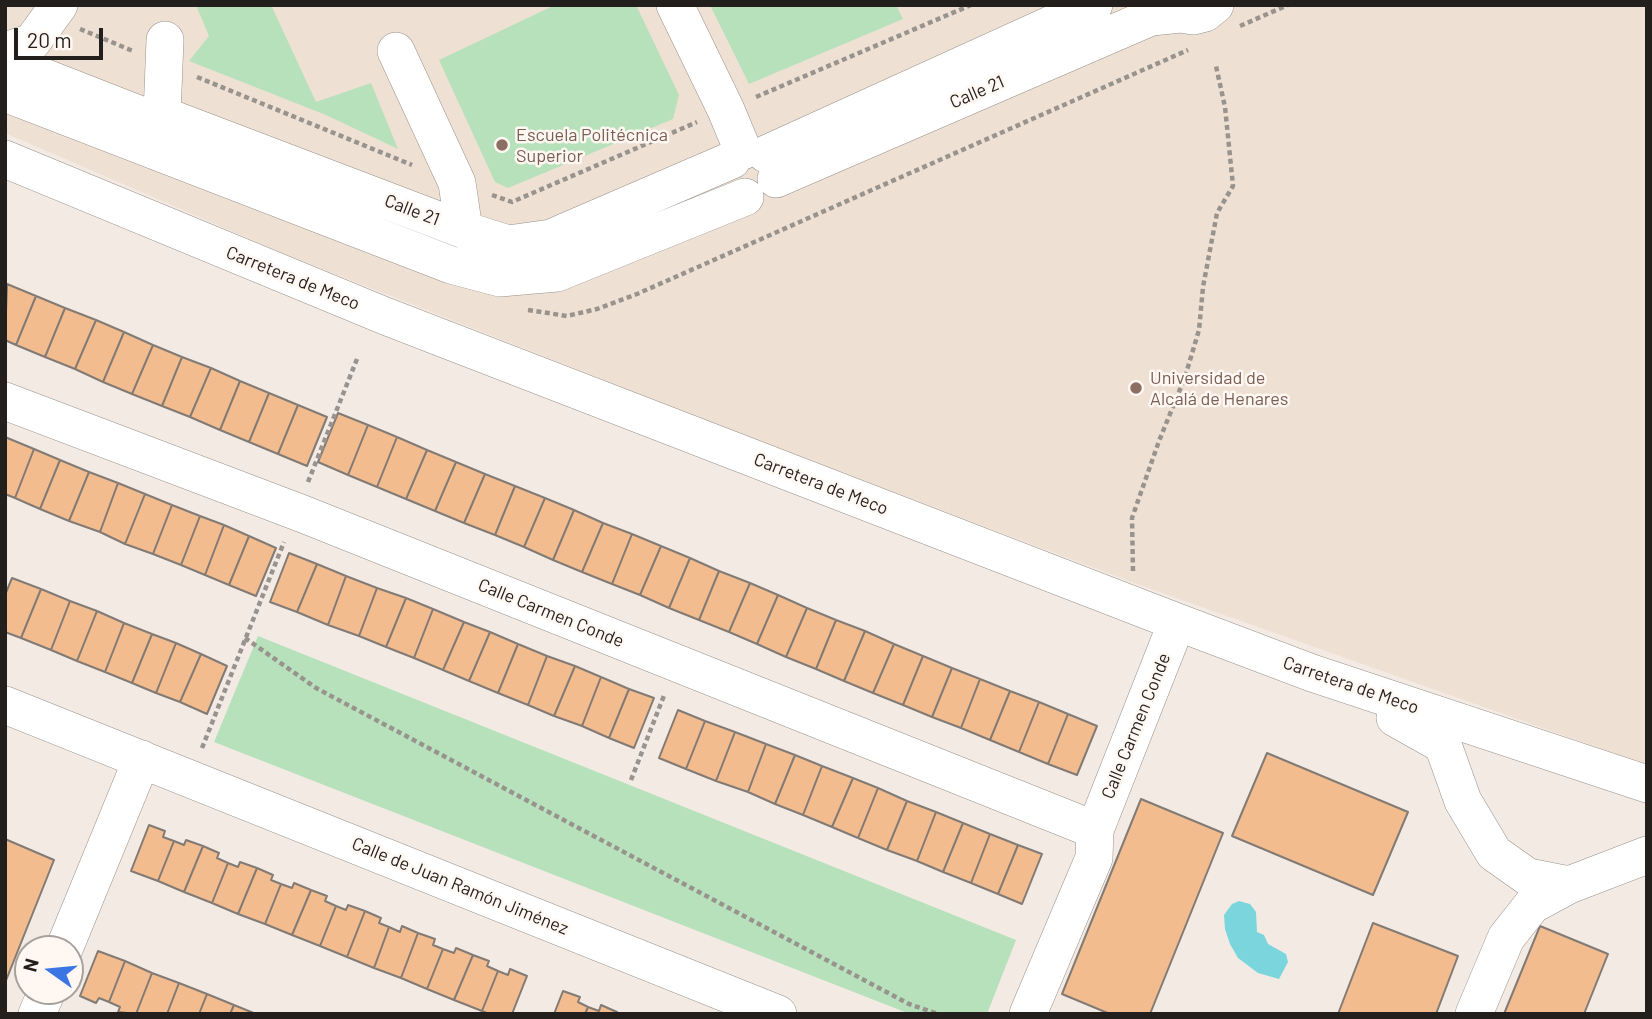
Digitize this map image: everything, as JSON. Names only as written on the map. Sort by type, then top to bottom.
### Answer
[{"type":"street","points":[[5,93],[451,265],[500,278],[557,273],[745,197],[736,191],[730,182],[729,171],[754,161],[726,110],[676,5]]},
{"type":"street","name":"Calle 21","points":[[754,161],[1094,5]]},
{"type":"street","name":"Calle 21","points":[[165,52],[162,115],[464,230],[508,244],[551,238],[1151,17],[1188,8]]},
{"type":"street","points":[[5,51],[32,42],[54,11]]},
{"type":"street","points":[[396,51],[457,183],[464,230]]},
{"type":"street","name":"Calle 21","points":[[5,62],[538,275]]},
{"type":"street","name":"Carretera de Meco","points":[[5,159],[385,316],[1177,622],[1312,673],[1647,784]]},
{"type":"street","name":"Calle Carmen Conde","points":[[5,401],[296,511],[1095,830]]},
{"type":"street","name":"Calle Carmen Conde","points":[[1028,1014],[1094,858],[1095,830],[1177,622]]},
{"type":"street","points":[[1312,673],[1443,745],[1463,801],[1494,853],[1506,897],[1506,938]]},
{"type":"street","name":"Calle de Juan Ramón Jiménez","points":[[5,705],[778,1014]]},
{"type":"street","points":[[5,731],[71,730]]},
{"type":"street","points":[[70,935],[142,759]]},
{"type":"street","points":[[1494,853],[1528,877],[1569,884]]},
{"type":"street","points":[[1474,1014],[1506,938],[1532,905],[1569,884],[1647,855]]},
{"type":"path","points":[[54,11],[165,52],[457,183],[512,202],[971,5]]},
{"type":"path","points":[[1134,583],[1132,518],[1185,377],[1199,330],[1203,287],[1217,213],[1233,186],[1225,107],[1216,66]]},
{"type":"path","points":[[190,778],[357,359]]},
{"type":"path","points":[[246,638],[316,688],[909,1004],[938,1014]]},
{"type":"path","points":[[631,780],[677,663]]},
{"type":"shaded area","name":"Universidad de Alcalá de Henares","points":[[5,5],[1647,5],[1647,765],[1134,583],[751,438],[287,255],[5,133]]},
{"type":"green space","points":[[196,5],[271,5],[316,102],[371,83],[398,149],[326,115],[189,61],[209,36]]},
{"type":"green space","points":[[555,5],[636,5],[679,95],[673,119],[508,188],[495,182],[439,60]]},
{"type":"green space","points":[[710,5],[896,5],[903,19],[749,84]]},
{"type":"green space","points":[[258,636],[1016,940],[987,1014],[910,1014],[214,742]]},
{"type":"water","points":[[1239,901],[1250,904],[1256,912],[1257,932],[1264,935],[1268,944],[1286,954],[1288,962],[1279,979],[1258,973],[1238,958],[1230,944],[1224,915],[1232,904]]},
{"type":"building","points":[[7,284],[36,296],[16,345],[5,340]]},
{"type":"building","points":[[36,296],[65,308],[45,357],[16,345]]},
{"type":"building","points":[[65,308],[96,320],[75,369],[45,357]]},
{"type":"building","points":[[96,320],[124,332],[103,382],[75,369]]},
{"type":"building","points":[[124,332],[153,345],[132,394],[103,382]]},
{"type":"building","points":[[153,345],[182,357],[162,406],[132,394]]},
{"type":"building","points":[[182,357],[211,368],[190,417],[162,406]]},
{"type":"building","points":[[211,368],[240,381],[220,430],[190,417]]},
{"type":"building","points":[[240,381],[269,393],[249,442],[220,430]]},
{"type":"building","points":[[269,393],[298,405],[278,454],[249,442]]},
{"type":"building","points":[[298,405],[327,417],[307,466],[278,454]]},
{"type":"building","points":[[338,413],[368,425],[348,475],[318,462]]},
{"type":"building","points":[[368,425],[397,437],[377,487],[348,475]]},
{"type":"building","points":[[5,437],[34,449],[15,498],[5,494]]},
{"type":"building","points":[[397,437],[427,450],[406,499],[377,487]]},
{"type":"building","points":[[34,449],[60,460],[40,509],[15,498]]},
{"type":"building","points":[[427,450],[456,462],[435,511],[406,499]]},
{"type":"building","points":[[60,460],[89,472],[69,521],[40,509]]},
{"type":"building","points":[[456,462],[485,474],[464,523],[435,511]]},
{"type":"building","points":[[89,472],[118,483],[100,532],[69,521]]},
{"type":"building","points":[[485,474],[515,486],[495,535],[464,523]]},
{"type":"building","points":[[118,483],[145,494],[125,544],[100,532]]},
{"type":"building","points":[[515,486],[545,498],[524,547],[495,535]]},
{"type":"building","points":[[145,494],[172,505],[153,554],[125,544]]},
{"type":"building","points":[[545,498],[574,510],[553,560],[524,547]]},
{"type":"building","points":[[172,505],[200,516],[181,565],[153,554]]},
{"type":"building","points":[[574,510],[603,523],[582,572],[553,560]]},
{"type":"building","points":[[200,516],[224,525],[205,575],[181,565]]},
{"type":"building","points":[[603,523],[632,534],[612,584],[582,572]]},
{"type":"building","points":[[224,525],[249,536],[229,585],[205,575]]},
{"type":"building","points":[[632,534],[661,546],[640,595],[612,584]]},
{"type":"building","points":[[249,536],[276,548],[256,596],[229,585]]},
{"type":"building","points":[[661,546],[690,558],[669,608],[640,595]]},
{"type":"building","points":[[289,553],[317,564],[297,612],[270,602]]},
{"type":"building","points":[[690,558],[719,571],[699,620],[669,608]]},
{"type":"building","points":[[317,564],[346,576],[328,625],[297,612]]},
{"type":"building","points":[[719,571],[750,583],[729,632],[699,620]]},
{"type":"building","points":[[346,576],[377,588],[359,636],[328,625]]},
{"type":"building","points":[[12,578],[41,589],[21,638],[5,632],[5,595]]},
{"type":"building","points":[[750,583],[778,595],[757,644],[729,632]]},
{"type":"building","points":[[377,588],[406,598],[386,647],[359,636]]},
{"type":"building","points":[[41,589],[70,601],[51,650],[21,638]]},
{"type":"building","points":[[778,595],[807,608],[786,657],[757,644]]},
{"type":"building","points":[[406,598],[433,609],[414,658],[386,647]]},
{"type":"building","points":[[70,601],[97,611],[77,661],[51,650]]},
{"type":"building","points":[[807,608],[836,620],[816,669],[786,657]]},
{"type":"building","points":[[433,609],[464,622],[443,670],[414,658]]},
{"type":"building","points":[[97,611],[124,623],[105,672],[77,661]]},
{"type":"building","points":[[836,620],[865,631],[844,681],[816,669]]},
{"type":"building","points":[[464,622],[490,632],[469,681],[443,670]]},
{"type":"building","points":[[124,623],[152,634],[132,683],[105,672]]},
{"type":"building","points":[[865,631],[894,644],[873,693],[844,681]]},
{"type":"building","points":[[490,632],[518,644],[498,693],[469,681]]},
{"type":"building","points":[[152,634],[176,643],[156,693],[132,683]]},
{"type":"building","points":[[176,643],[201,654],[180,702],[156,693]]},
{"type":"building","points":[[518,644],[547,656],[528,705],[498,693]]},
{"type":"building","points":[[894,644],[923,656],[903,705],[873,693]]},
{"type":"building","points":[[201,654],[227,666],[207,714],[180,702]]},
{"type":"building","points":[[547,656],[575,666],[554,716],[528,705]]},
{"type":"building","points":[[923,656],[952,668],[932,717],[903,705]]},
{"type":"building","points":[[575,666],[601,677],[582,726],[554,716]]},
{"type":"building","points":[[952,668],[980,679],[961,728],[932,717]]},
{"type":"building","points":[[601,677],[629,689],[609,738],[582,726]]},
{"type":"building","points":[[980,679],[1010,691],[990,740],[961,728]]},
{"type":"building","points":[[629,689],[654,698],[634,748],[609,738]]},
{"type":"building","points":[[1010,691],[1039,702],[1019,752],[990,740]]},
{"type":"building","points":[[1039,702],[1068,714],[1048,764],[1019,752]]},
{"type":"building","points":[[678,710],[705,721],[686,769],[659,758]]},
{"type":"building","points":[[1068,714],[1097,726],[1077,775],[1048,764]]},
{"type":"building","points":[[705,721],[735,732],[716,781],[686,769]]},
{"type":"building","points":[[735,732],[766,744],[748,792],[716,781]]},
{"type":"building","points":[[766,744],[795,755],[775,804],[748,792]]},
{"type":"building","points":[[1267,753],[1408,812],[1373,895],[1232,836]]},
{"type":"building","points":[[795,755],[822,766],[803,815],[775,804]]},
{"type":"building","points":[[822,766],[853,778],[832,827],[803,815]]},
{"type":"building","points":[[853,778],[878,788],[858,838],[832,827]]},
{"type":"building","points":[[878,788],[907,801],[887,850],[858,838]]},
{"type":"building","points":[[1141,799],[1223,833],[1150,1014],[1110,1014],[1062,994]]},
{"type":"building","points":[[907,801],[936,812],[917,861],[887,850]]},
{"type":"building","points":[[936,812],[963,823],[943,872],[917,861]]},
{"type":"building","points":[[963,823],[990,834],[971,883],[943,872]]},
{"type":"building","points":[[149,825],[165,831],[163,837],[174,841],[158,881],[131,871]]},
{"type":"building","points":[[990,834],[1018,845],[998,894],[971,883]]},
{"type":"building","points":[[5,839],[54,860],[24,935],[14,935],[14,960],[5,983]]},
{"type":"building","points":[[186,840],[203,846],[184,892],[158,881],[174,841],[184,845]]},
{"type":"building","points":[[1018,845],[1042,854],[1022,904],[998,894]]},
{"type":"building","points":[[203,846],[219,853],[217,858],[228,863],[212,903],[184,892]]},
{"type":"building","points":[[240,862],[257,868],[238,914],[212,903],[228,863],[238,867]]},
{"type":"building","points":[[257,868],[273,875],[271,880],[281,884],[265,924],[238,914]]},
{"type":"building","points":[[294,883],[311,890],[292,935],[265,924],[281,884],[292,888]]},
{"type":"building","points":[[311,890],[327,896],[325,901],[336,906],[320,946],[292,935]]},
{"type":"building","points":[[348,905],[365,911],[347,957],[320,946],[336,906],[346,910]]},
{"type":"building","points":[[365,911],[381,918],[379,923],[389,927],[374,968],[347,957]]},
{"type":"building","points":[[1373,923],[1458,956],[1436,1014],[1338,1014]]},
{"type":"building","points":[[402,926],[418,933],[401,978],[374,968],[389,927],[400,932]]},
{"type":"building","points":[[1540,926],[1608,954],[1584,1014],[1504,1014]]},
{"type":"building","points":[[418,933],[435,939],[433,945],[443,949],[427,989],[401,978]]},
{"type":"building","points":[[456,948],[473,955],[454,1000],[427,989],[443,949],[454,953]]},
{"type":"building","points":[[98,951],[125,961],[109,1002],[99,998],[96,1003],[84,998],[84,986]]},
{"type":"building","points":[[473,955],[489,961],[487,966],[498,971],[482,1011],[454,1000]]},
{"type":"building","points":[[125,961],[152,973],[136,1014],[118,1012],[120,1007],[109,1002]]},
{"type":"building","points":[[510,969],[527,976],[512,1014],[489,1014],[482,1011],[498,971],[508,975]]},
{"type":"building","points":[[152,973],[179,983],[167,1014],[136,1014]]},
{"type":"building","points":[[179,983],[207,994],[199,1014],[167,1014]]},
{"type":"building","points":[[563,991],[580,997],[578,1002],[588,1007],[585,1014],[554,1014]]},
{"type":"building","points":[[207,994],[234,1005],[230,1014],[199,1014]]},
{"type":"building","points":[[234,1005],[256,1014],[230,1014]]},
{"type":"building","points":[[601,1005],[617,1014],[585,1014],[588,1007],[599,1011]]},
{"type":"place","name":"Escuela Politécnica Superior","points":[[502,145]]},
{"type":"place","name":"Universidad de Alcalá de Henares","points":[[1136,388]]}]
